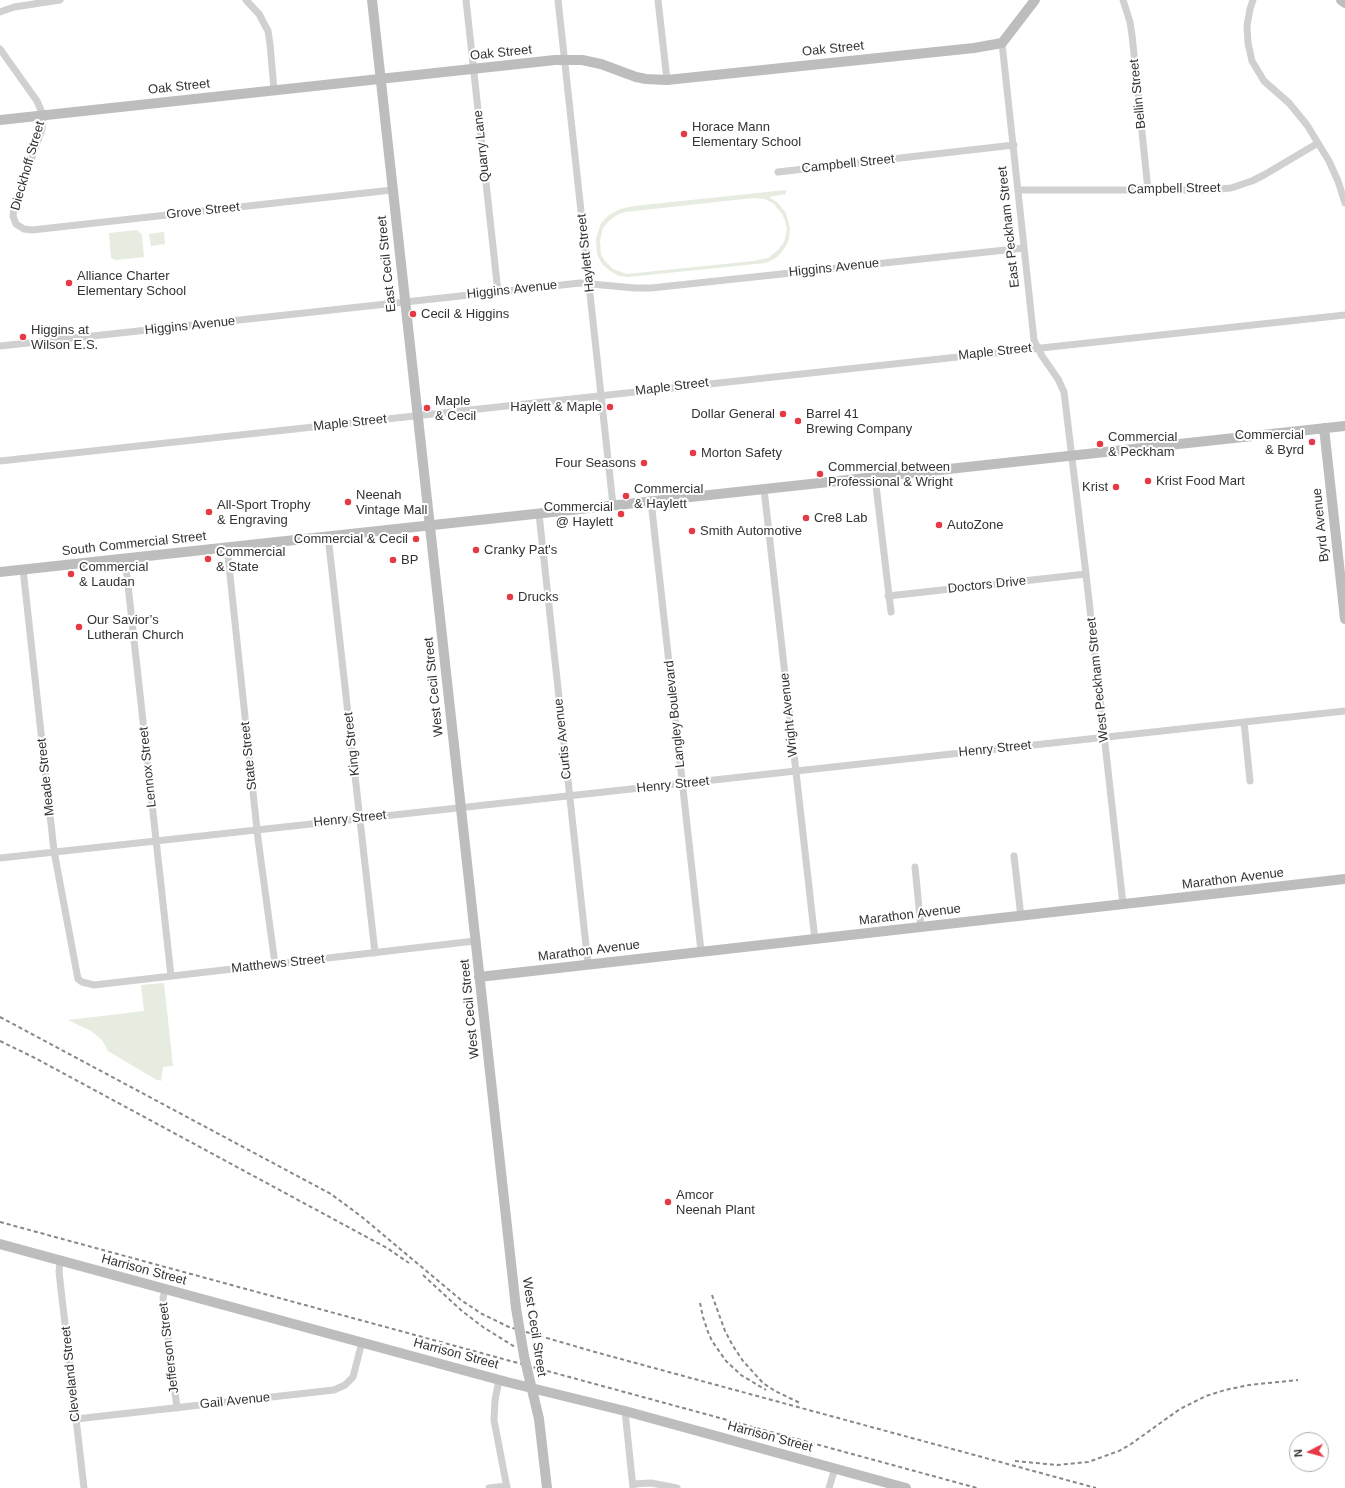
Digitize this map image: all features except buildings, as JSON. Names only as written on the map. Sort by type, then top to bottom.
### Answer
[{"type":"main road","name":"East Cecil Street","points":[[372,0],[430,525]]},
{"type":"main road","points":[[1002,43],[1035,0]]},
{"type":"main road","points":[[1341,0],[1345,3]]},
{"type":"main road","name":"Oak Street","points":[[0,120],[564,59],[582,60],[601,64],[636,77],[667,80],[974,48],[1002,43]]},
{"type":"main road","name":"South Commercial Street","points":[[0,572],[1345,426]]},
{"type":"main road","name":"Byrd Avenue","points":[[1324,428],[1345,619]]},
{"type":"main road","name":"West Cecil Street","points":[[430,525],[516,1308],[524,1356],[538,1419],[548,1488]]},
{"type":"main road","name":"Marathon Avenue","points":[[479,977],[702,951],[921,928],[951,923],[1021,917],[1345,879]]},
{"type":"main road","name":"Harrison Street","points":[[0,1244],[500,1380],[625,1411],[906,1488]]},
{"type":"street","points":[[0,12],[14,7],[60,0]]},
{"type":"street","points":[[246,0],[259,14],[268,31],[274,90]]},
{"type":"street","name":"Quarry Lane","points":[[466,0],[499,292]]},
{"type":"street","name":"Haylett Street","points":[[558,0],[578,169],[614,506]]},
{"type":"street","points":[[658,0],[667,80]]},
{"type":"street","name":"Bellin Street","points":[[1122,0],[1130,22],[1132,34],[1148,190]]},
{"type":"street","points":[[1253,0],[1247,26],[1248,43],[1252,61],[1264,81],[1300,115],[1318,142],[1332,168],[1345,203]]},
{"type":"street","name":"East Peckham Street","points":[[1002,43],[1034,340],[1037,348],[1058,379],[1064,392],[1072,455]]},
{"type":"street","name":"Dieckhoff Street","points":[[0,49],[37,101],[43,116],[42,129],[14,208],[13,216],[16,224]]},
{"type":"street","name":"Campbell Street","points":[[1018,190],[1215,190],[1242,185],[1264,175],[1318,142]]},
{"type":"street","name":"Campbell Street","points":[[778,172],[1014,145]]},
{"type":"street","name":"Grove Street","points":[[16,224],[24,230],[32,230],[392,190]]},
{"type":"street","name":"Higgins Avenue","points":[[0,346],[405,301],[590,283],[635,288],[651,288],[1024,248]]},
{"type":"street","name":"Maple Street","points":[[0,461],[1345,315]]},
{"type":"street","name":"West Peckham Street","points":[[1072,455],[1123,904]]},
{"type":"street","points":[[875,477],[891,612]]},
{"type":"street","name":"Wright Avenue","points":[[764,489],[814,940]]},
{"type":"street","name":"Langley Boulevard","points":[[651,501],[702,951]]},
{"type":"street","name":"Curtis Avenue","points":[[539,514],[588,964]]},
{"type":"street","name":"King Street","points":[[328,536],[375,953]]},
{"type":"street","name":"State Street","points":[[227,547],[258,829],[275,964]]},
{"type":"street","name":"Lennox Street","points":[[125,558],[171,976]]},
{"type":"street","name":"Meade Street","points":[[23,569],[54,852],[76,974],[78,979],[82,982]]},
{"type":"street","name":"Doctors Drive","points":[[888,596],[1086,574]]},
{"type":"street","name":"Henry Street","points":[[0,858],[1345,711]]},
{"type":"street","points":[[1244,722],[1250,781]]},
{"type":"street","points":[[1014,856],[1021,917]]},
{"type":"street","points":[[914,867],[921,928]]},
{"type":"street","name":"Matthews Street","points":[[82,982],[94,985],[475,941]]},
{"type":"street","name":"Cleveland Street","points":[[60,1261],[59,1272],[84,1488]]},
{"type":"street","name":"Jefferson Street","points":[[164,1289],[163,1298],[177,1408]]},
{"type":"street","name":"Gail Avenue","points":[[76,1419],[334,1390],[345,1385],[353,1377],[362,1342]]},
{"type":"street","points":[[489,1488],[507,1487],[494,1420],[495,1400],[500,1380]]},
{"type":"street","points":[[625,1411],[633,1486],[651,1483],[677,1488]]},
{"type":"street","points":[[829,1488],[835,1468]]},
{"type":"shaded area","points":[[786,190],[786,194],[769,197],[778,203],[786,213],[790,228],[789,238],[781,253],[776,258],[766,263],[628,277],[619,276],[602,264],[597,254],[596,239],[601,223],[609,215],[620,209],[634,206]],"holes":[[[753,198],[765,199],[774,204],[782,214],[787,230],[784,242],[778,250],[768,258],[753,261],[627,274],[613,269],[601,255],[600,240],[603,228],[617,215],[625,212]]]},
{"type":"shaded area","points":[[137,230],[142,235],[144,257],[116,260],[111,258],[109,233]]},
{"type":"shaded area","points":[[164,232],[165,244],[151,246],[149,234]]},
{"type":"shaded area","points":[[164,983],[173,1066],[163,1067],[161,1081],[155,1079],[108,1051],[102,1040],[91,1031],[68,1020],[144,1011],[141,985]]},
{"type":"railway","points":[[0,1017],[331,1194],[362,1217],[461,1300],[482,1314],[509,1327],[595,1352],[1096,1488]]},
{"type":"railway","points":[[0,1041],[35,1058],[387,1248],[409,1263]]},
{"type":"railway","points":[[0,1222],[977,1488]]},
{"type":"railway","points":[[423,1275],[462,1311],[483,1327],[515,1347]]},
{"type":"railway","points":[[712,1295],[725,1331],[743,1361],[763,1383],[775,1391],[800,1403]]},
{"type":"railway","points":[[700,1303],[703,1317],[712,1341],[726,1361],[741,1375],[766,1390]]},
{"type":"railway","points":[[1015,1461],[1057,1465],[1088,1462],[1119,1451],[1180,1409],[1206,1396],[1249,1385],[1298,1380]]},
{"type":"place","name":"Horace Mann Elementary School","points":[[684,134]]},
{"type":"place","name":"Alliance Charter Elementary School","points":[[69,283]]},
{"type":"place","name":"Cecil & Higgins","points":[[413,314]]},
{"type":"place","name":"Higgins at Wilson E.S.","points":[[23,337]]},
{"type":"place","name":"Haylett & Maple","points":[[610,407]]},
{"type":"place","name":"Maple & Cecil","points":[[427,408]]},
{"type":"place","name":"Dollar General","points":[[783,414]]},
{"type":"place","name":"Barrel 41 Brewing Company","points":[[798,421]]},
{"type":"place","name":"Commercial & Byrd","points":[[1312,442]]},
{"type":"place","name":"Commercial & Peckham","points":[[1100,444]]},
{"type":"place","name":"Morton Safety","points":[[693,453]]},
{"type":"place","name":"Four Seasons","points":[[644,463]]},
{"type":"place","name":"Commercial between Professional & Wright","points":[[820,474]]},
{"type":"place","name":"Krist Food Mart","points":[[1148,481]]},
{"type":"place","name":"Krist","points":[[1116,487]]},
{"type":"place","name":"Commercial & Haylett","points":[[626,496]]},
{"type":"place","name":"Neenah Vintage Mall","points":[[348,502]]},
{"type":"place","name":"All-Sport Trophy & Engraving","points":[[209,512]]},
{"type":"place","name":"Commercial @ Haylett","points":[[621,514]]},
{"type":"place","name":"Cre8 Lab","points":[[806,518]]},
{"type":"place","name":"AutoZone","points":[[939,525]]},
{"type":"place","name":"Smith Automotive","points":[[692,531]]},
{"type":"place","name":"Commercial & Cecil","points":[[416,539]]},
{"type":"place","name":"Cranky Pat's","points":[[476,550]]},
{"type":"place","name":"Commercial & State","points":[[208,559]]},
{"type":"place","name":"BP","points":[[393,560]]},
{"type":"place","name":"Commercial & Laudan","points":[[71,574]]},
{"type":"place","name":"Drucks","points":[[510,597]]},
{"type":"place","name":"Our Savior’s Lutheran Church","points":[[79,627]]},
{"type":"place","name":"Amcor Neenah Plant","points":[[668,1202]]}]
